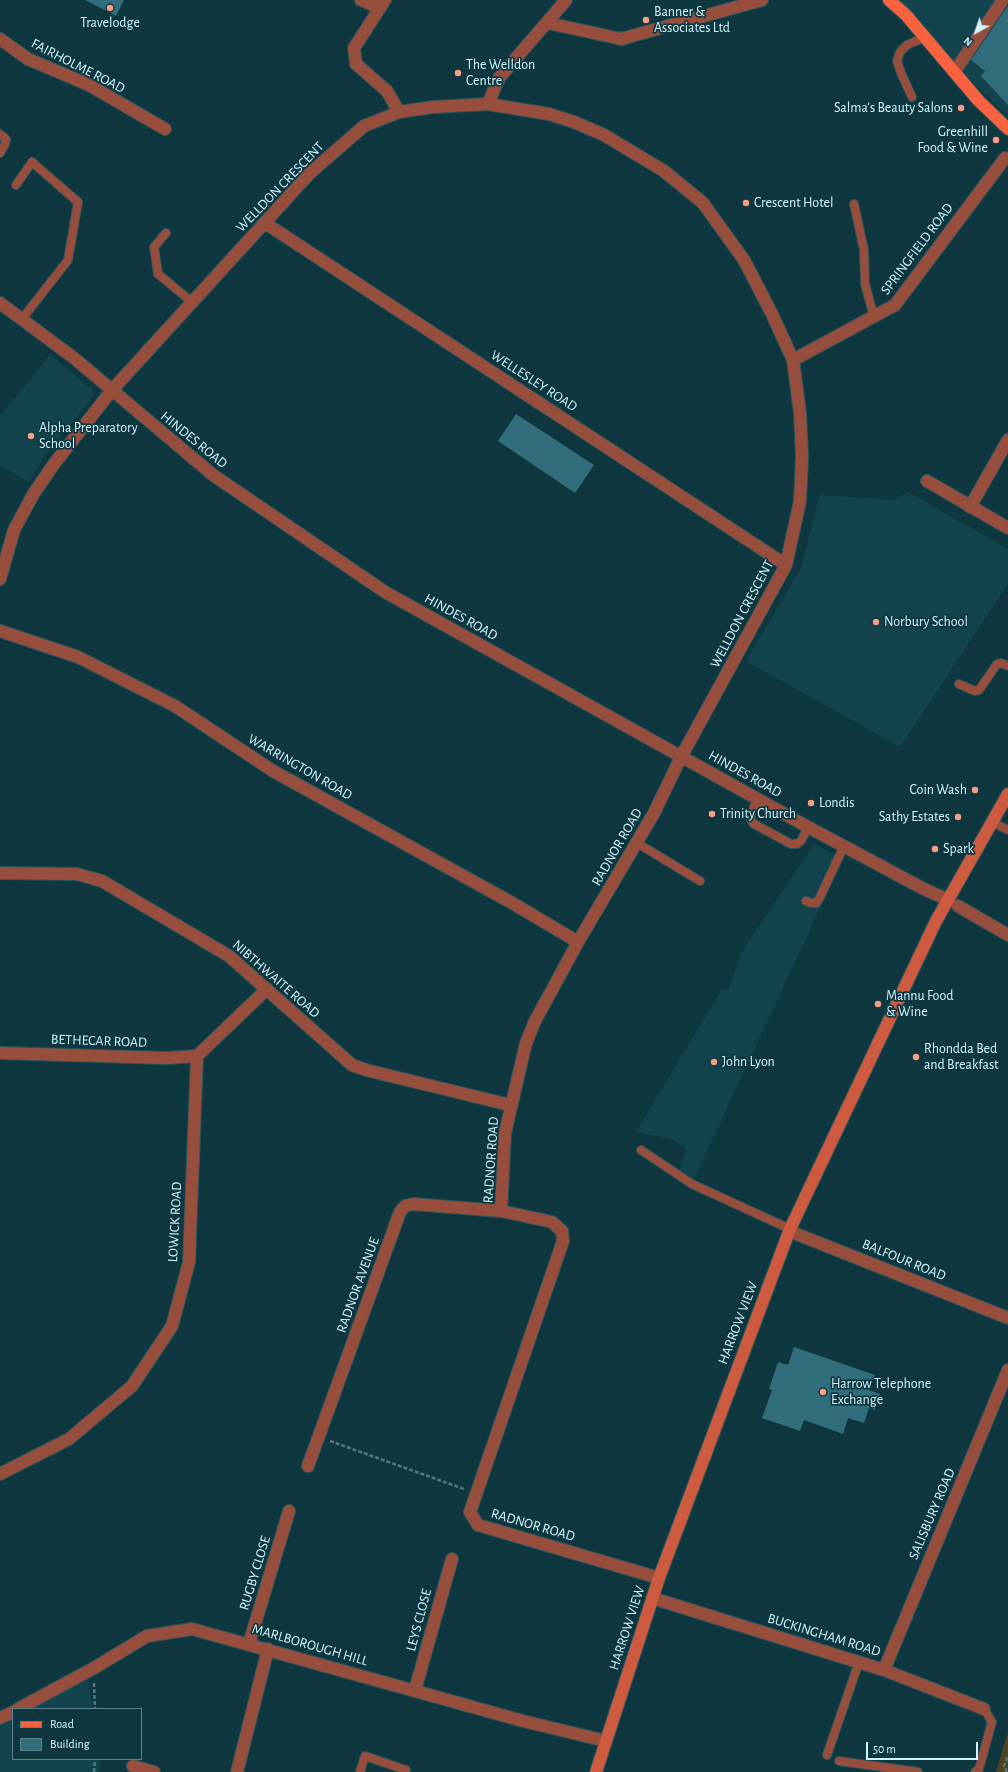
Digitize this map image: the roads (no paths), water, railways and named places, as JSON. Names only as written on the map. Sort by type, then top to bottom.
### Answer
[{"type":"main road","points":[[889,0],[906,15],[978,100],[1008,129]]},
{"type":"street","points":[[361,0],[383,4],[354,48],[356,64],[388,90],[399,112]]},
{"type":"street","points":[[488,104],[499,78],[548,23],[566,0]]},
{"type":"street","points":[[548,23],[621,40],[762,0]]},
{"type":"street","points":[[955,71],[1003,0]]},
{"type":"street","name":"FAIRHOLME ROAD","points":[[0,39],[28,59],[89,85],[165,129]]},
{"type":"street","name":"WELLDON CRESCENT","points":[[0,579],[14,530],[34,493],[54,464],[112,390],[310,173],[364,126],[399,112],[433,107],[488,104],[549,114],[604,135],[664,171],[702,203],[744,260],[772,314],[793,360],[800,413],[802,457],[800,501],[786,565],[682,757]]},
{"type":"street","name":"SPRINGFIELD ROAD","points":[[793,360],[895,305],[1004,158]]},
{"type":"street","name":"WELLESLEY ROAD","points":[[265,223],[786,565]]},
{"type":"street","name":"HINDES ROAD","points":[[0,303],[22,318],[112,390],[213,475],[385,592],[808,827],[946,899]]},
{"type":"street","points":[[970,507],[1008,440]]},
{"type":"street","points":[[927,481],[1008,528]]},
{"type":"street","name":"WARRINGTON ROAD","points":[[0,631],[78,657],[175,706],[273,771],[514,904],[578,942]]},
{"type":"street","name":"RADNOR ROAD","points":[[659,1578],[478,1525],[470,1512],[539,1314],[562,1241],[562,1231],[552,1222],[501,1211],[506,1133],[510,1105],[526,1043],[535,1021],[578,942],[654,814],[682,757]]},
{"type":"street","name":"HARROW VIEW","points":[[596,1772],[659,1578],[789,1230],[946,899],[1008,794]]},
{"type":"street","name":"NIBTHWAITE ROAD","points":[[0,873],[77,874],[102,881],[229,956],[341,1057],[352,1064],[366,1070],[510,1105]]},
{"type":"street","points":[[958,906],[1008,935]]},
{"type":"street","points":[[197,1056],[267,989]]},
{"type":"street","name":"BETHECAR ROAD","points":[[0,1053],[166,1058],[197,1056]]},
{"type":"street","name":"LOWICK ROAD","points":[[0,1474],[69,1439],[132,1386],[172,1326],[190,1262],[197,1056]]},
{"type":"street","name":"RADNOR AVENUE","points":[[308,1466],[400,1212],[405,1206],[413,1204],[501,1211]]},
{"type":"street","name":"BALFOUR ROAD","points":[[789,1230],[1008,1318]]},
{"type":"street","name":"SALISBURY ROAD","points":[[884,1670],[1008,1370]]},
{"type":"street","name":"RUGBY CLOSE","points":[[249,1644],[289,1511]]},
{"type":"street","name":"LEYS CLOSE","points":[[415,1690],[452,1558]]},
{"type":"street","name":"BUCKINGHAM ROAD","points":[[652,1598],[884,1670],[984,1709]]},
{"type":"street","name":"MARLBOROUGH HILL","points":[[20,1708],[94,1668],[147,1636],[192,1629],[523,1721],[606,1741]]},
{"type":"street","points":[[237,1772],[268,1649]]},
{"type":"street","points":[[0,1718],[12,1712]]},
{"type":"street","points":[[132,1766],[154,1772]]},
{"type":"lane","points":[[912,97],[897,61],[900,52],[907,45],[925,37]]},
{"type":"lane","points":[[0,134],[6,139],[6,144],[0,153]]},
{"type":"lane","points":[[16,185],[32,162],[78,202],[68,260],[22,318]]},
{"type":"lane","points":[[854,204],[864,250],[865,284],[874,317]]},
{"type":"lane","points":[[166,233],[154,247],[158,274],[192,302]]},
{"type":"lane","points":[[960,684],[975,691],[979,690],[997,664],[1001,663],[1008,666]]},
{"type":"lane","points":[[757,799],[751,816],[751,820],[754,824],[791,844],[797,844],[801,841],[808,827]]},
{"type":"lane","points":[[992,822],[1008,830]]},
{"type":"lane","points":[[637,843],[700,881]]},
{"type":"lane","points":[[806,901],[816,903],[820,899],[844,846]]},
{"type":"lane","points":[[946,899],[958,906]]},
{"type":"lane","points":[[641,1150],[692,1184],[789,1230]]},
{"type":"lane","points":[[827,1755],[859,1662]]},
{"type":"lane","points":[[975,1772],[979,1769],[992,1722],[984,1709]]},
{"type":"lane","points":[[360,1772],[365,1756],[406,1770]]},
{"type":"lane","points":[[839,1761],[918,1772]]},
{"type":"place","name":"Travelodge","points":[[110,8]]},
{"type":"place","name":"Banner & Associates Ltd","points":[[646,20]]},
{"type":"place","name":"The Welldon Centre","points":[[458,73]]},
{"type":"place","name":"Salma's Beauty Salons","points":[[961,108]]},
{"type":"place","name":"Greenhill Food & Wine","points":[[996,140]]},
{"type":"place","name":"Crescent Hotel","points":[[746,203]]},
{"type":"place","name":"Alpha Preparatory School","points":[[31,436]]},
{"type":"place","name":"Norbury School","points":[[876,622]]},
{"type":"place","name":"Coin Wash","points":[[975,790]]},
{"type":"place","name":"Londis","points":[[811,803]]},
{"type":"place","name":"Trinity Church","points":[[712,814]]},
{"type":"place","name":"Sathy Estates","points":[[958,817]]},
{"type":"place","name":"Spark","points":[[935,849]]},
{"type":"place","name":"Mannu Food & Wine","points":[[878,1004]]},
{"type":"place","name":"Rhondda Bed and Breakfast","points":[[916,1057]]},
{"type":"place","name":"John Lyon","points":[[714,1062]]},
{"type":"place","name":"Harrow Telephone Exchange","points":[[823,1392]]}]
